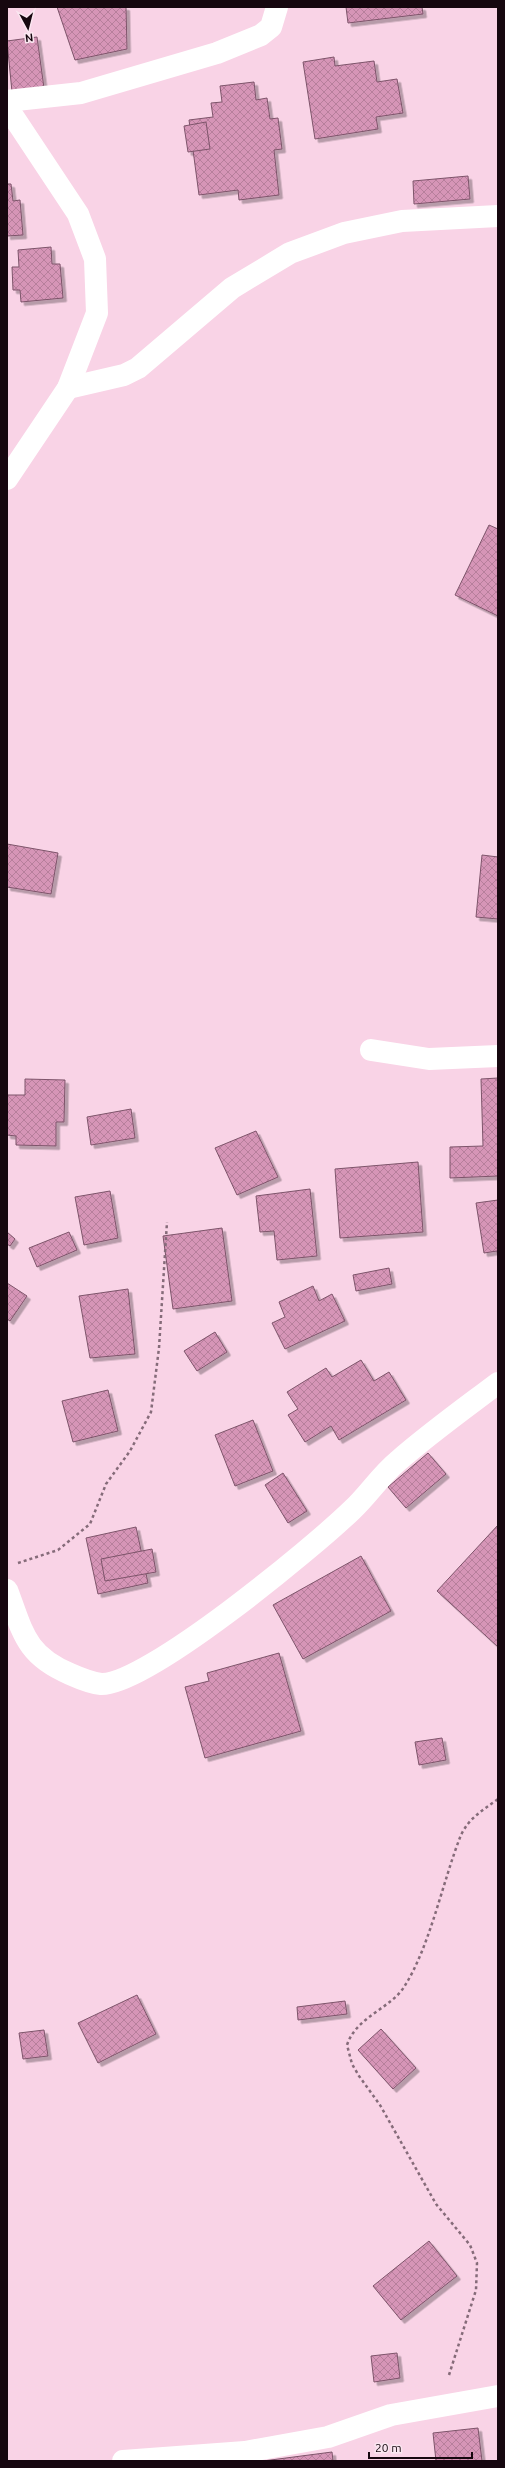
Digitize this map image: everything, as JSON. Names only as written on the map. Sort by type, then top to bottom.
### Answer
[{"type":"street","points":[[7,101],[81,93],[217,53],[261,36],[271,27],[277,7]]},
{"type":"street","points":[[7,107],[78,214],[95,259],[97,313],[68,388],[10,470]]},
{"type":"street","points":[[68,388],[124,375],[138,368],[232,288],[290,253],[344,233],[402,221],[498,216]]},
{"type":"street","points":[[371,1050],[429,1058],[498,1056]]},
{"type":"street","points":[[7,1590],[28,1643],[44,1661],[75,1676],[100,1684],[124,1679],[147,1667],[239,1605],[352,1511],[398,1461],[498,1383]]},
{"type":"street","points":[[123,2461],[245,2452],[328,2437],[391,2415],[498,2396]]},
{"type":"path","points":[[14,1564],[58,1550],[90,1524],[106,1484],[130,1451],[151,1412],[159,1348],[167,1222]]},
{"type":"path","points":[[440,2406],[476,2290],[477,2263],[470,2245],[436,2204],[380,2105],[359,2076],[352,2064],[347,2045],[356,2031],[375,2010],[404,1987],[421,1950],[461,1835],[466,1825],[475,1815],[498,1799]]},
{"type":"building","points":[[57,7],[126,7],[127,49],[75,60]]},
{"type":"building","points":[[346,7],[422,7],[423,14],[348,23]]},
{"type":"building","points":[[37,37],[44,88],[12,92],[7,41]]},
{"type":"building","points":[[334,57],[335,66],[374,61],[377,82],[397,79],[403,113],[376,117],[378,129],[315,139],[303,62]]},
{"type":"building","points":[[254,82],[256,100],[267,98],[270,119],[278,118],[282,149],[274,150],[279,195],[239,200],[238,190],[199,195],[189,120],[213,117],[211,103],[222,102],[220,86]]},
{"type":"building","points":[[206,122],[210,149],[188,152],[184,126]]},
{"type":"building","points":[[468,176],[470,199],[414,204],[413,181]]},
{"type":"building","points":[[7,184],[11,184],[13,201],[20,200],[23,235],[7,236]]},
{"type":"building","points":[[51,247],[52,264],[60,264],[63,298],[21,302],[20,290],[13,290],[12,267],[19,267],[18,250]]},
{"type":"building","points":[[489,525],[498,529],[498,616],[455,595]]},
{"type":"building","points":[[7,844],[58,853],[51,894],[7,887]]},
{"type":"building","points":[[482,855],[498,857],[498,919],[476,917]]},
{"type":"building","points":[[498,1078],[498,1176],[450,1178],[450,1147],[483,1146],[481,1079]]},
{"type":"building","points":[[25,1079],[65,1080],[64,1122],[56,1122],[56,1146],[16,1145],[16,1136],[7,1135],[7,1095],[25,1095]]},
{"type":"building","points":[[131,1109],[135,1138],[91,1145],[87,1117]]},
{"type":"building","points":[[256,1131],[278,1177],[237,1195],[215,1148]]},
{"type":"building","points":[[418,1162],[423,1232],[340,1238],[335,1169]]},
{"type":"building","points":[[310,1189],[317,1256],[277,1260],[274,1231],[260,1232],[256,1196]]},
{"type":"building","points":[[110,1191],[118,1238],[84,1245],[75,1197]]},
{"type":"building","points":[[498,1200],[498,1260],[497,1251],[484,1253],[476,1203]]},
{"type":"building","points":[[222,1228],[232,1301],[173,1309],[163,1236]]},
{"type":"building","points":[[7,1232],[15,1239],[10,1246],[7,1244]]},
{"type":"building","points":[[69,1232],[77,1250],[37,1267],[29,1248]]},
{"type":"building","points":[[389,1268],[392,1284],[356,1291],[353,1275]]},
{"type":"building","points":[[7,1283],[27,1296],[10,1321],[7,1319]]},
{"type":"building","points":[[313,1286],[319,1301],[332,1294],[345,1321],[285,1349],[272,1323],[285,1317],[279,1302]]},
{"type":"building","points":[[128,1289],[135,1354],[90,1358],[79,1296]]},
{"type":"building","points":[[215,1332],[227,1352],[197,1371],[184,1351]]},
{"type":"building","points":[[361,1360],[374,1381],[389,1372],[406,1400],[339,1440],[331,1426],[305,1442],[288,1415],[298,1409],[287,1392],[326,1368],[332,1377]]},
{"type":"building","points":[[108,1390],[118,1431],[73,1442],[62,1401]]},
{"type":"building","points":[[253,1420],[273,1471],[235,1486],[215,1435]]},
{"type":"building","points":[[428,1453],[446,1474],[406,1508],[388,1487]]},
{"type":"building","points":[[283,1473],[307,1511],[288,1523],[265,1485]]},
{"type":"building","points":[[498,1525],[498,1647],[437,1591]]},
{"type":"building","points":[[136,1527],[148,1583],[98,1594],[86,1538]]},
{"type":"building","points":[[152,1549],[156,1572],[105,1581],[101,1559]]},
{"type":"building","points":[[361,1556],[391,1611],[303,1659],[273,1605]]},
{"type":"building","points":[[279,1653],[301,1731],[205,1758],[185,1687],[209,1681],[207,1673]]},
{"type":"building","points":[[442,1738],[446,1760],[419,1765],[415,1742]]},
{"type":"building","points":[[137,1995],[156,2034],[98,2063],[78,2023]]},
{"type":"building","points":[[345,2001],[347,2014],[298,2020],[297,2007]]},
{"type":"building","points":[[381,2029],[416,2068],[393,2089],[358,2050]]},
{"type":"building","points":[[44,2030],[48,2056],[23,2059],[19,2033]]},
{"type":"building","points":[[429,2241],[457,2276],[401,2320],[373,2286]]},
{"type":"building","points":[[397,2353],[400,2378],[374,2382],[371,2356]]},
{"type":"building","points":[[478,2428],[482,2461],[436,2461],[433,2433]]},
{"type":"building","points":[[332,2452],[333,2461],[263,2461]]}]
